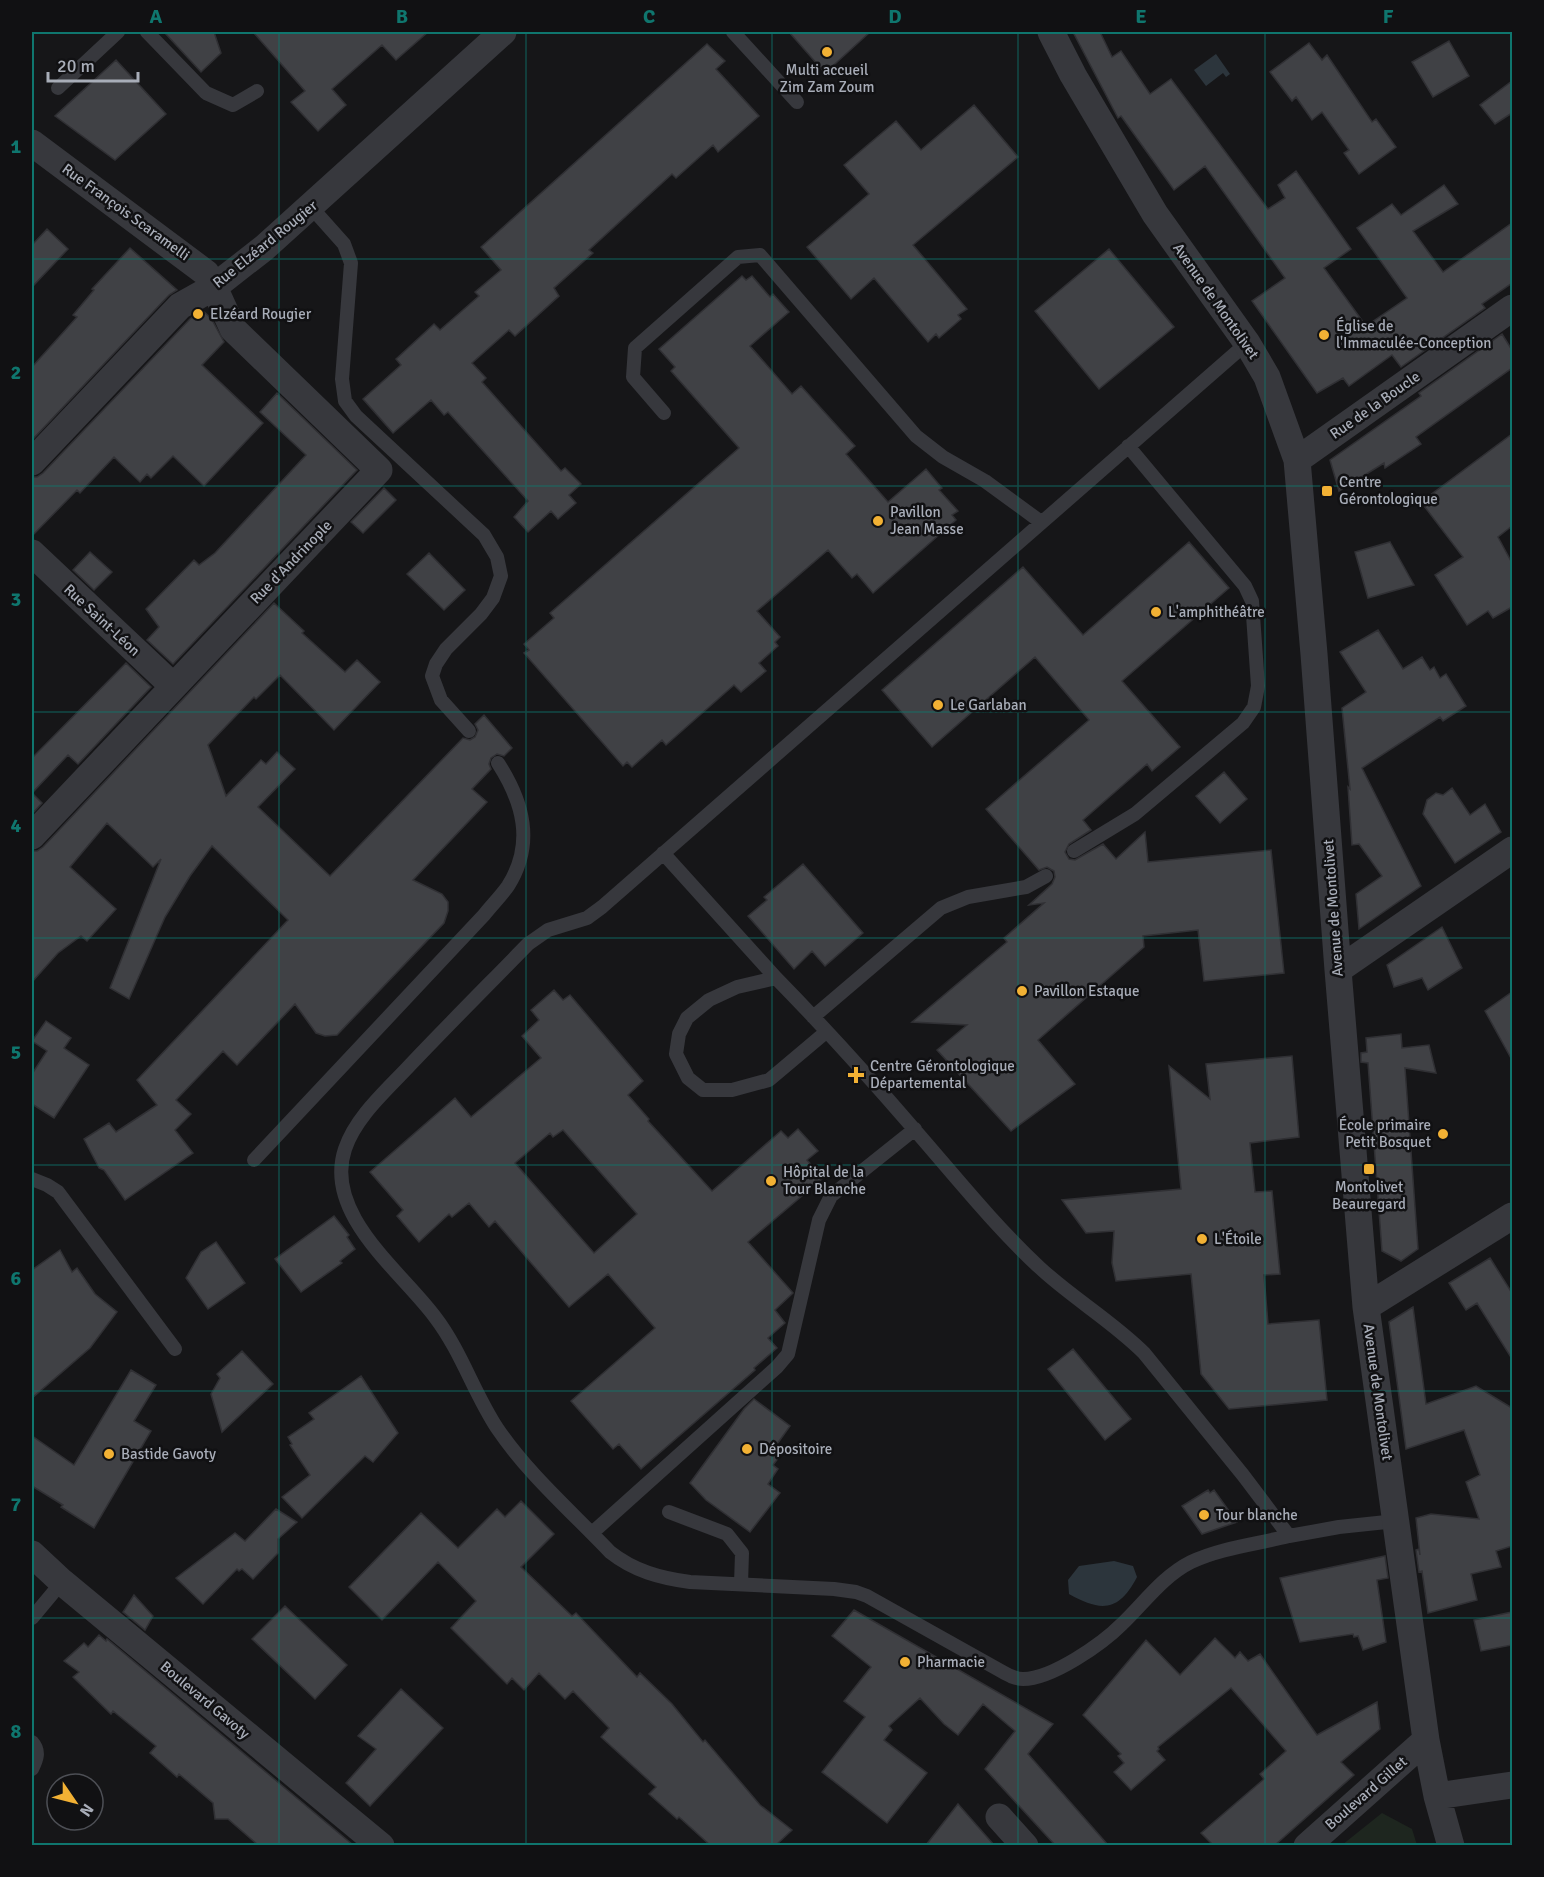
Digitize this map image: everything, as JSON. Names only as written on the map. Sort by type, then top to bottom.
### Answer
[{"type":"street","name":"Rue Elzéard Rougier","points":[[32,462],[180,306],[214,287],[264,248],[503,32]]},
{"type":"street","name":"Avenue de Montolivet","points":[[1051,32],[1073,75],[1155,214],[1247,343],[1267,377],[1297,460],[1366,1307],[1426,1740],[1437,1796],[1451,1845]]},
{"type":"street","name":"Rue François Scaramelli","points":[[32,142],[197,265],[206,273],[214,287]]},
{"type":"street","name":"Rue d'Andrinople","points":[[32,836],[379,470],[233,329],[214,287]]},
{"type":"street","name":"Rue de la Boucle","points":[[1297,460],[1512,308]]},
{"type":"street","name":"Rue Saint-Léon","points":[[32,553],[173,686]]},
{"type":"street","points":[[1338,970],[1512,850]]},
{"type":"street","points":[[1366,1307],[1512,1216]]},
{"type":"street","name":"Boulevard Gavoty","points":[[32,1554],[62,1582],[381,1845]]},
{"type":"street","name":"Boulevard Gillet","points":[[1306,1845],[1426,1740]]},
{"type":"street","points":[[1437,1796],[1512,1785]]},
{"type":"street","points":[[999,1816],[1025,1845]]},
{"type":"lane","points":[[58,88],[118,32]]},
{"type":"lane","points":[[147,32],[206,93],[233,105],[257,91]]},
{"type":"lane","points":[[733,32],[797,102]]},
{"type":"lane","points":[[311,207],[344,244],[351,263],[342,379],[345,401],[356,416],[483,535],[497,557],[501,576],[493,598],[481,614],[446,650],[436,664],[432,676],[441,700],[469,731]]},
{"type":"lane","points":[[664,412],[633,377],[635,348],[738,257],[760,255],[916,436],[943,457],[985,481],[1041,522]]},
{"type":"lane","points":[[1247,343],[602,908],[587,918],[548,930],[528,944],[370,1108],[345,1148],[341,1164],[341,1180],[360,1229],[436,1318],[496,1427],[521,1460],[623,1562],[646,1572],[690,1582],[856,1592],[1001,1671],[1021,1679],[1033,1678],[1054,1670],[1098,1645],[1121,1626],[1176,1570],[1192,1561],[1289,1536],[1339,1527],[1396,1521]]},
{"type":"lane","points":[[1074,851],[1135,814],[1243,723],[1254,707],[1258,686],[1252,602],[1245,586],[1128,446]]},
{"type":"lane","points":[[254,1160],[476,924],[508,886],[522,853],[523,819],[512,785],[498,763]]},
{"type":"lane","points":[[663,853],[915,1130],[958,1181],[1040,1268],[1144,1353],[1243,1475],[1289,1536]]},
{"type":"lane","points":[[813,1017],[941,908],[968,897],[1026,887],[1046,876]]},
{"type":"lane","points":[[776,978],[737,987],[709,1000],[687,1018],[679,1034],[676,1054],[688,1078],[703,1090],[732,1090],[769,1080],[826,1032]]},
{"type":"lane","points":[[592,1533],[777,1367],[788,1354],[819,1220],[831,1196],[915,1130]]},
{"type":"lane","points":[[32,1179],[58,1192],[175,1349]]},
{"type":"lane","points":[[669,1512],[727,1534],[742,1553],[741,1584]]},
{"type":"lane","points":[[32,1618],[62,1582]]},
{"type":"lane","points":[[32,1742],[36,1746],[38,1757],[32,1769]]},
{"type":"shaded area","points":[[1216,54],[1230,74],[1226,77],[1223,73],[1206,86],[1194,70]]},
{"type":"shaded area","points":[[1114,1561],[1133,1566],[1137,1577],[1130,1589],[1116,1603],[1100,1606],[1069,1594],[1068,1580],[1079,1566]]},
{"type":"shaded area","points":[[1382,1813],[1412,1829],[1417,1845],[1342,1845]]},
{"type":"building","points":[[164,32],[214,32],[221,53],[201,72]]},
{"type":"building","points":[[253,32],[428,32],[396,60],[382,45],[332,89],[346,105],[318,131],[291,102],[305,91]]},
{"type":"building","name":"Multi accueil Zim Zam Zoum","points":[[789,32],[870,32],[825,73]]},
{"type":"building","points":[[1073,32],[1100,32],[1112,57],[1121,51],[1150,94],[1171,79],[1268,209],[1285,198],[1278,185],[1296,171],[1351,249],[1324,268],[1366,326],[1407,298],[1357,228],[1392,204],[1401,215],[1444,185],[1458,204],[1413,231],[1443,272],[1512,223],[1512,283],[1482,304],[1485,308],[1401,367],[1392,355],[1349,386],[1343,378],[1317,393],[1252,301],[1285,278],[1205,166],[1174,190],[1121,116],[1118,118]]},
{"type":"building","points":[[1449,41],[1469,76],[1433,97],[1412,62]]},
{"type":"building","points":[[1309,43],[1322,60],[1327,55],[1372,122],[1376,119],[1396,147],[1359,174],[1344,153],[1349,150],[1322,112],[1312,120],[1296,97],[1292,101],[1270,72]]},
{"type":"building","points":[[707,44],[725,61],[716,69],[759,116],[718,152],[713,145],[676,178],[672,174],[589,250],[593,253],[554,288],[559,296],[515,336],[509,330],[472,363],[486,378],[482,382],[561,471],[565,468],[581,484],[569,495],[576,503],[558,519],[551,511],[528,532],[514,517],[528,501],[448,412],[444,415],[431,400],[393,433],[363,399],[401,365],[396,359],[434,324],[440,330],[479,296],[475,292],[501,270],[481,247]]},
{"type":"building","points":[[116,60],[166,114],[115,160],[55,116]]},
{"type":"building","points":[[1512,81],[1512,113],[1495,124],[1480,105]]},
{"type":"building","points":[[974,105],[1018,157],[913,245],[967,309],[958,315],[961,319],[939,338],[936,334],[928,342],[874,278],[851,299],[807,247],[869,194],[844,165],[896,121],[921,150]]},
{"type":"building","points":[[47,229],[68,249],[32,287],[32,245]]},
{"type":"building","points":[[130,248],[177,290],[169,295],[32,440],[32,367],[77,317],[73,315],[94,290],[92,289]]},
{"type":"building","points":[[1109,249],[1174,327],[1099,389],[1035,311]]},
{"type":"building","name":"Pavillon Jean Masse","points":[[742,276],[746,280],[752,276],[770,297],[773,294],[789,312],[750,346],[792,394],[801,386],[855,446],[846,454],[888,502],[926,469],[942,488],[939,490],[958,511],[952,515],[956,520],[873,593],[857,574],[852,578],[828,550],[757,611],[780,637],[775,642],[778,646],[759,663],[766,671],[741,692],[734,685],[666,745],[662,740],[632,767],[627,762],[623,766],[524,653],[529,650],[524,644],[554,618],[550,613],[739,448],[671,371],[675,367],[659,349]]},
{"type":"building","points":[[203,311],[211,318],[224,342],[202,365],[263,423],[204,486],[173,456],[151,478],[147,474],[140,482],[114,457],[80,493],[77,490],[32,536],[32,477],[43,473],[190,319]]},
{"type":"building","points":[[1502,334],[1512,350],[1512,368],[1416,437],[1421,444],[1385,468],[1384,463],[1339,491],[1330,460],[1421,396],[1419,393]]},
{"type":"building","points":[[277,393],[357,470],[173,664],[147,640],[159,627],[146,609],[194,560],[199,565],[215,553],[306,455],[260,412]]},
{"type":"building","points":[[1512,434],[1512,526],[1498,537],[1512,563],[1512,607],[1493,618],[1488,611],[1467,625],[1435,575],[1463,557],[1421,502]]},
{"type":"building","points":[[384,488],[396,500],[363,533],[351,522]]},
{"type":"building","points":[[1189,542],[1229,588],[1122,681],[1180,747],[1152,771],[1147,764],[1083,820],[1091,830],[1069,844],[1065,852],[1069,859],[1075,860],[1103,844],[1116,859],[1145,832],[1148,862],[1271,850],[1284,973],[1204,981],[1198,930],[1143,936],[1144,947],[1038,1040],[1075,1084],[1011,1131],[937,1050],[967,1025],[912,1022],[1007,942],[1004,938],[1044,903],[1029,905],[1052,884],[1055,877],[1054,871],[1047,867],[1039,870],[986,809],[1089,720],[1035,657],[932,747],[882,690],[1023,567],[1083,635]]},
{"type":"building","points":[[1390,542],[1414,585],[1368,598],[1355,552]]},
{"type":"building","points":[[90,552],[112,572],[94,590],[73,570]]},
{"type":"building","points":[[429,553],[465,590],[444,610],[407,574]]},
{"type":"building","points":[[274,603],[304,631],[302,633],[345,672],[357,660],[380,682],[334,730],[280,675],[256,699],[254,697],[208,745],[226,796],[261,760],[266,764],[277,752],[295,769],[258,807],[330,876],[463,738],[470,740],[475,737],[478,730],[475,724],[484,715],[512,748],[504,756],[497,754],[491,758],[489,764],[491,769],[472,789],[487,802],[413,880],[442,894],[448,902],[444,923],[337,1035],[325,1036],[316,1033],[295,1004],[237,1065],[223,1051],[176,1100],[191,1114],[175,1130],[193,1153],[125,1200],[104,1170],[99,1168],[84,1139],[109,1123],[116,1132],[157,1105],[137,1080],[288,920],[212,846],[165,917],[129,999],[110,988],[161,859],[153,867],[107,823],[70,867],[116,909],[87,941],[81,936],[58,953],[32,982],[32,851],[43,847]]},
{"type":"building","points":[[1378,630],[1403,669],[1422,657],[1430,670],[1434,667],[1440,678],[1446,674],[1466,706],[1443,721],[1440,717],[1362,768],[1421,886],[1359,929],[1356,894],[1382,876],[1359,844],[1352,845],[1348,787],[1350,789],[1342,708],[1366,692],[1340,652]]},
{"type":"building","points":[[126,663],[151,687],[78,764],[68,755],[32,793],[32,758]]},
{"type":"building","points":[[1224,772],[1247,799],[1220,823],[1196,796]]},
{"type":"building","points":[[1452,788],[1470,815],[1485,804],[1501,832],[1455,863],[1423,814],[1427,800],[1436,793],[1443,795]]},
{"type":"building","points":[[32,793],[42,803],[32,814]]},
{"type":"building","points":[[803,864],[863,933],[825,966],[812,951],[794,969],[748,916],[767,900],[764,897]]},
{"type":"building","points":[[1442,927],[1462,968],[1428,990],[1422,978],[1394,987],[1387,965]]},
{"type":"building","points":[[554,990],[563,1000],[570,995],[643,1081],[628,1095],[649,1119],[648,1121],[712,1191],[781,1131],[788,1138],[798,1129],[818,1151],[807,1160],[823,1178],[748,1242],[793,1293],[775,1310],[785,1323],[768,1338],[777,1348],[754,1368],[755,1370],[641,1469],[619,1444],[613,1449],[571,1401],[655,1328],[608,1274],[569,1307],[495,1221],[489,1227],[469,1203],[452,1217],[449,1214],[419,1242],[397,1216],[403,1210],[370,1172],[455,1098],[471,1117],[541,1058],[522,1036],[539,1020],[531,1010]],"holes":[[[563,1130],[637,1214],[594,1253],[515,1163],[550,1133],[553,1137]]]},
{"type":"building","points":[[1512,992],[1512,1060],[1485,1011]]},
{"type":"building","points":[[46,1021],[71,1038],[64,1048],[89,1065],[54,1118],[32,1104],[32,1074],[47,1051],[32,1041]]},
{"type":"building","points":[[1401,1034],[1402,1048],[1429,1045],[1436,1073],[1405,1068],[1418,1249],[1401,1261],[1382,1251],[1368,1063],[1361,1062],[1361,1053],[1367,1052],[1366,1038]]},
{"type":"building","points":[[1292,1056],[1299,1137],[1250,1143],[1255,1192],[1272,1191],[1280,1274],[1264,1275],[1268,1324],[1319,1320],[1327,1400],[1229,1409],[1201,1374],[1191,1274],[1116,1281],[1112,1263],[1114,1231],[1086,1233],[1062,1200],[1181,1189],[1169,1066],[1210,1099],[1206,1064]]},
{"type":"building","points":[[334,1216],[349,1235],[347,1237],[355,1249],[340,1261],[342,1263],[301,1292],[275,1259]]},
{"type":"building","points":[[216,1242],[245,1283],[208,1309],[186,1278],[201,1252]]},
{"type":"building","points":[[60,1250],[72,1272],[77,1268],[95,1294],[117,1312],[90,1348],[32,1398],[32,1270]]},
{"type":"building","points":[[1490,1258],[1512,1293],[1512,1359],[1477,1303],[1466,1310],[1449,1283]]},
{"type":"building","points":[[1413,1307],[1426,1404],[1476,1386],[1512,1408],[1512,1546],[1496,1551],[1501,1567],[1471,1574],[1477,1600],[1428,1613],[1422,1571],[1419,1572],[1416,1550],[1419,1549],[1420,1555],[1416,1518],[1431,1514],[1479,1519],[1466,1482],[1480,1475],[1464,1430],[1406,1449],[1389,1322]]},
{"type":"building","points":[[1073,1349],[1131,1419],[1105,1440],[1048,1369]]},
{"type":"building","points":[[242,1351],[273,1384],[222,1432],[211,1394],[220,1378],[217,1374]]},
{"type":"building","name":"Bastide Gavoty","points":[[131,1370],[156,1385],[134,1421],[151,1431],[94,1528],[32,1486],[32,1436],[74,1465]]},
{"type":"building","points":[[361,1376],[398,1433],[373,1462],[365,1456],[302,1518],[282,1497],[310,1475],[290,1445],[292,1444],[288,1437],[314,1419],[309,1413]]},
{"type":"building","points":[[754,1399],[790,1426],[775,1447],[782,1453],[773,1465],[778,1469],[768,1484],[780,1493],[750,1532],[706,1500],[690,1483],[744,1409]]},
{"type":"building","name":"Tour blanche","points":[[1208,1490],[1210,1493],[1214,1490],[1237,1522],[1202,1534],[1182,1506]]},
{"type":"building","points":[[521,1501],[554,1534],[521,1567],[572,1616],[576,1613],[637,1677],[640,1673],[672,1704],[760,1805],[792,1830],[776,1845],[710,1845],[649,1794],[656,1787],[601,1737],[609,1728],[573,1691],[565,1699],[539,1673],[524,1690],[512,1678],[507,1684],[451,1628],[476,1601],[438,1562],[382,1620],[349,1587],[421,1513],[458,1548],[497,1509],[505,1517]]},
{"type":"building","points":[[276,1509],[297,1522],[278,1539],[278,1553],[253,1579],[242,1569],[239,1571],[237,1569],[203,1604],[176,1578],[235,1533],[245,1541]]},
{"type":"building","points":[[1385,1556],[1388,1578],[1377,1580],[1386,1642],[1363,1650],[1358,1636],[1354,1637],[1353,1634],[1300,1642],[1280,1578]]},
{"type":"building","points":[[134,1595],[153,1616],[145,1630],[123,1612]]},
{"type":"building","points":[[285,1606],[347,1665],[315,1699],[252,1639]]},
{"type":"building","points":[[854,1610],[1053,1724],[1028,1754],[1108,1845],[1055,1845],[985,1769],[1015,1731],[983,1704],[958,1735],[944,1724],[920,1698],[889,1726],[892,1730],[884,1740],[927,1773],[887,1823],[822,1772],[865,1717],[844,1701],[871,1667],[832,1636]]},
{"type":"building","points":[[1512,1612],[1512,1645],[1481,1651],[1474,1620]]},
{"type":"building","points":[[99,1635],[106,1641],[107,1639],[353,1845],[258,1845],[228,1819],[215,1819],[213,1803],[179,1774],[177,1777],[150,1753],[156,1746],[113,1711],[111,1714],[73,1677],[79,1672],[64,1661],[84,1643],[88,1647]]},
{"type":"building","points":[[1215,1638],[1235,1658],[1240,1652],[1248,1661],[1260,1654],[1317,1735],[1377,1702],[1380,1729],[1341,1762],[1354,1775],[1275,1845],[1213,1845],[1201,1833],[1264,1779],[1260,1774],[1286,1751],[1231,1688],[1158,1747],[1157,1751],[1165,1760],[1131,1790],[1114,1772],[1124,1763],[1118,1756],[1121,1754],[1083,1715],[1146,1640],[1180,1675]]},
{"type":"building","points":[[401,1689],[443,1728],[370,1806],[346,1783],[376,1749],[358,1736]]},
{"type":"building","points":[[958,1804],[994,1845],[926,1845]]},
{"type":"place","name":"Multi accueil Zim Zam Zoum","points":[[827,52]]},
{"type":"place","name":"Elzéard Rougier","points":[[198,314]]},
{"type":"place","name":"Église de l'Immaculée-Conception","points":[[1324,335]]},
{"type":"place","name":"Centre Gérontologique","points":[[1327,491]]},
{"type":"place","name":"Pavillon Jean Masse","points":[[878,521]]},
{"type":"place","name":"L'amphithéâtre","points":[[1156,612]]},
{"type":"place","name":"Le Garlaban","points":[[938,705]]},
{"type":"place","name":"Pavillon Estaque","points":[[1022,991]]},
{"type":"place","name":"Centre Gérontologique Départemental","points":[[856,1075]]},
{"type":"place","name":"École primaire Petit Bosquet","points":[[1443,1134]]},
{"type":"place","name":"Montolivet Beauregard","points":[[1369,1169]]},
{"type":"place","name":"Hôpital de la Tour Blanche","points":[[771,1181]]},
{"type":"place","name":"L'Étoile","points":[[1202,1239]]},
{"type":"place","name":"Dépositoire","points":[[747,1449]]},
{"type":"place","name":"Bastide Gavoty","points":[[109,1454]]},
{"type":"place","name":"Tour blanche","points":[[1204,1515]]},
{"type":"place","name":"Pharmacie","points":[[905,1662]]}]
